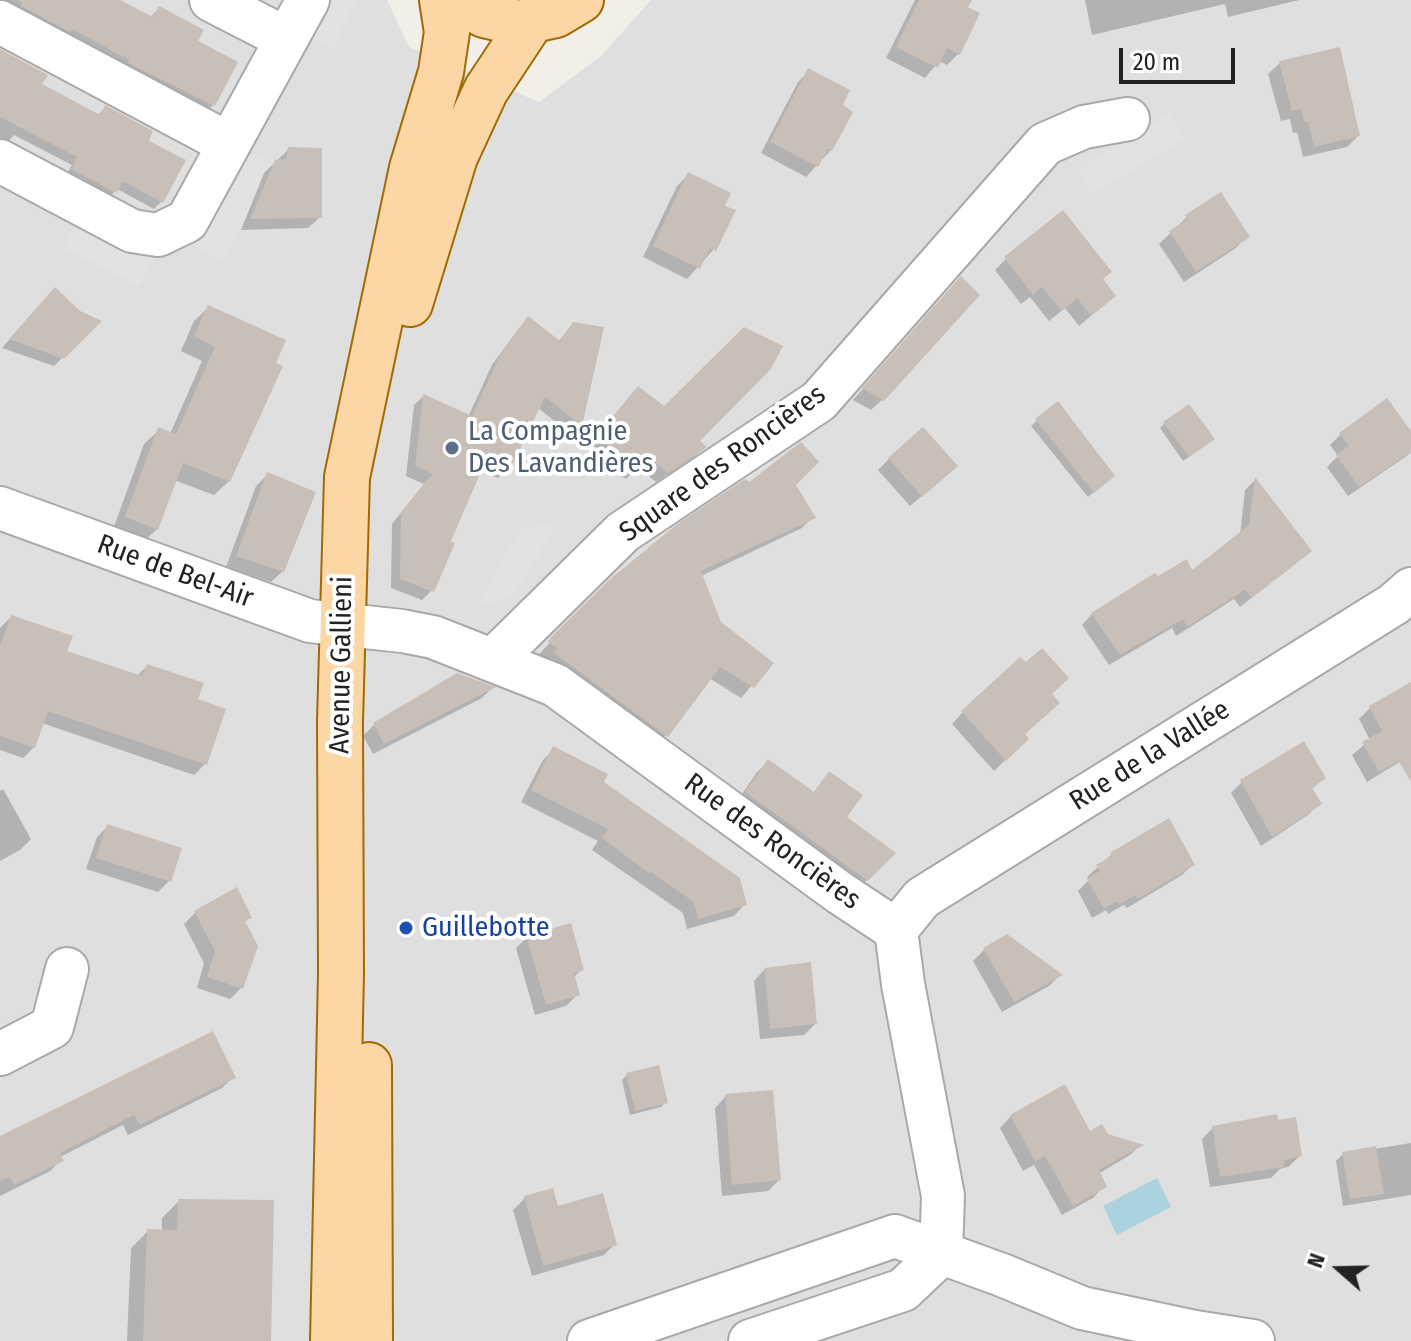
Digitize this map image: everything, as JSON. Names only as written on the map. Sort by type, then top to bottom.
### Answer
[{"type":"main road","name":"Avenue Gallieni","points":[[370,1341],[354,626],[347,477],[412,168],[441,72],[447,32],[442,0]]},
{"type":"main road","points":[[458,0],[495,19],[531,22],[556,15],[581,0]]},
{"type":"main road","name":"Avenue Gallieni","points":[[333,1341],[341,974],[340,721],[374,479],[395,365],[417,275],[455,157],[486,90],[531,22]]},
{"type":"street","points":[[211,0],[285,38]]},
{"type":"street","points":[[0,161],[132,231],[158,235],[187,221],[308,0]]},
{"type":"street","points":[[0,22],[229,144]]},
{"type":"street","name":"Square des Roncières","points":[[493,660],[623,532],[819,401],[1045,144],[1084,127],[1128,119]]},
{"type":"street","name":"Rue de Bel-Air","points":[[0,508],[310,621],[354,626]]},
{"type":"street","name":"Rue de la Vallée","points":[[896,930],[922,898],[1394,604],[1411,589]]},
{"type":"street","name":"Rue des Roncières","points":[[354,626],[433,637],[555,685],[840,893],[896,930]]},
{"type":"street","points":[[750,1341],[903,1290],[941,1254],[943,1196],[903,984],[896,930]]},
{"type":"street","points":[[0,1054],[52,1027],[67,969]]},
{"type":"street","points":[[589,1341],[895,1236],[1082,1308],[1253,1341]]},
{"type":"shaded area","points":[[0,0],[387,0],[409,47],[539,102],[601,56],[651,0],[1411,0],[1411,1341],[0,1341]]},
{"type":"shaded area","points":[[320,0],[356,0],[332,48],[304,33]]},
{"type":"shaded area","points":[[1170,114],[1185,139],[1092,195],[1078,170]]},
{"type":"shaded area","points":[[243,149],[272,163],[224,262],[195,248]]},
{"type":"shaded area","points":[[76,222],[152,261],[139,286],[64,248]]},
{"type":"shaded area","points":[[557,525],[512,597],[477,605],[522,527]]},
{"type":"water","points":[[1157,1178],[1171,1207],[1117,1235],[1103,1206]]},
{"type":"building","points":[[18,0],[120,0],[153,17],[159,6],[204,30],[198,41],[238,62],[215,106],[128,63],[129,60],[72,29],[70,32],[21,6]]},
{"type":"building","points":[[919,0],[972,0],[968,7],[980,13],[960,55],[947,48],[938,68],[896,47]]},
{"type":"building","points":[[1340,47],[1360,136],[1314,147],[1308,122],[1304,122],[1301,109],[1292,111],[1279,61]]},
{"type":"building","points":[[0,49],[48,75],[42,84],[100,115],[105,105],[153,131],[149,141],[186,160],[163,203],[123,181],[117,193],[71,169],[77,157],[0,117]]},
{"type":"building","points":[[808,68],[850,90],[843,105],[853,112],[832,151],[828,149],[818,167],[770,142]]},
{"type":"building","points":[[288,147],[322,148],[322,218],[250,219],[275,160],[286,159]]},
{"type":"building","points":[[688,172],[731,193],[725,206],[736,210],[716,251],[710,248],[700,269],[653,246]]},
{"type":"building","points":[[1221,192],[1250,237],[1196,272],[1169,231],[1188,219],[1185,215]]},
{"type":"building","points":[[1063,210],[1112,272],[1103,279],[1116,296],[1091,316],[1077,298],[1062,311],[1042,287],[1033,295],[1004,257]]},
{"type":"building","points":[[961,276],[980,295],[884,401],[862,388]]},
{"type":"building","points":[[55,287],[80,311],[102,321],[64,359],[9,339]]},
{"type":"building","points":[[208,305],[286,340],[276,363],[283,366],[230,482],[183,463],[158,530],[125,517],[158,427],[176,434],[215,347],[194,336]]},
{"type":"building","points":[[528,316],[560,341],[573,322],[604,327],[582,426],[545,397],[510,469],[486,460],[451,541],[455,543],[434,592],[400,579],[401,513],[432,474],[415,466],[423,394],[472,416],[501,353]]},
{"type":"building","points":[[744,327],[783,346],[771,369],[700,441],[707,447],[668,473],[648,457],[638,470],[596,437],[638,386],[664,406]]},
{"type":"building","points":[[1387,398],[1411,431],[1411,452],[1359,487],[1336,455],[1349,446],[1339,433]]},
{"type":"building","points":[[1058,401],[1115,476],[1094,493],[1035,419]]},
{"type":"building","points":[[1189,404],[1215,439],[1189,457],[1163,422]]},
{"type":"building","points":[[923,427],[958,466],[922,497],[888,458]]},
{"type":"building","points":[[801,442],[819,462],[796,485],[816,518],[701,571],[721,622],[774,663],[754,688],[720,667],[668,737],[554,653],[557,648],[548,642],[551,637],[608,581],[676,525],[745,479],[749,482]]},
{"type":"building","points":[[267,472],[316,492],[284,572],[236,556]]},
{"type":"building","points":[[1255,477],[1312,551],[1252,598],[1245,590],[1187,627],[1183,619],[1120,655],[1091,613],[1155,573],[1158,576],[1187,559],[1192,570],[1249,525]]},
{"type":"building","points":[[11,615],[73,636],[67,651],[142,676],[147,664],[204,683],[198,699],[226,709],[207,765],[48,711],[35,748],[0,736],[0,646]]},
{"type":"building","points":[[1042,648],[1069,678],[1052,694],[1060,703],[1025,734],[1029,739],[1006,761],[961,711],[1020,657],[1026,662]]},
{"type":"building","points":[[457,673],[496,687],[384,744],[373,723]]},
{"type":"building","points":[[1411,682],[1411,782],[1399,761],[1379,772],[1362,742],[1382,731],[1369,706]]},
{"type":"building","points":[[1304,741],[1326,778],[1312,788],[1322,804],[1272,837],[1240,780]]},
{"type":"building","points":[[553,746],[608,774],[604,782],[740,878],[747,905],[698,919],[694,902],[602,838],[608,829],[531,790]]},
{"type":"building","points":[[768,759],[814,792],[829,771],[863,795],[847,817],[896,853],[868,881],[745,792]]},
{"type":"building","points":[[1169,818],[1195,865],[1138,899],[1135,895],[1119,905],[1117,901],[1104,909],[1087,879],[1100,871],[1096,865],[1112,856],[1110,853]]},
{"type":"building","points":[[107,824],[182,848],[171,882],[96,858]]},
{"type":"building","points":[[237,887],[252,918],[245,921],[258,946],[243,989],[207,977],[215,951],[194,911]]},
{"type":"building","points":[[571,923],[584,970],[574,973],[580,995],[546,1005],[526,935]]},
{"type":"building","points":[[1007,934],[1063,975],[1014,1002],[983,948]]},
{"type":"building","points":[[811,962],[817,1024],[770,1029],[764,968]]},
{"type":"building","points":[[213,1031],[236,1078],[140,1125],[134,1115],[60,1153],[64,1161],[14,1185],[10,1177],[0,1181],[0,1136]]},
{"type":"building","points":[[659,1065],[668,1103],[635,1111],[626,1073]]},
{"type":"building","points":[[1065,1084],[1090,1131],[1102,1124],[1108,1134],[1144,1145],[1099,1170],[1107,1187],[1073,1206],[1045,1156],[1035,1161],[1010,1115]]},
{"type":"building","points":[[773,1090],[781,1180],[732,1185],[725,1094]]},
{"type":"building","points":[[1277,1114],[1278,1120],[1296,1117],[1302,1156],[1284,1160],[1284,1167],[1220,1177],[1212,1126]]},
{"type":"building","points":[[1376,1146],[1384,1194],[1350,1199],[1342,1152]]},
{"type":"building","points":[[553,1188],[558,1206],[603,1193],[617,1245],[543,1266],[524,1196]]},
{"type":"building","points":[[178,1199],[274,1200],[271,1341],[143,1341],[147,1229],[177,1230]]},
{"type":"place","name":"La Compagnie Des Lavandières","points":[[452,448]]},
{"type":"place","name":"Guillebotte","points":[[406,928]]}]
